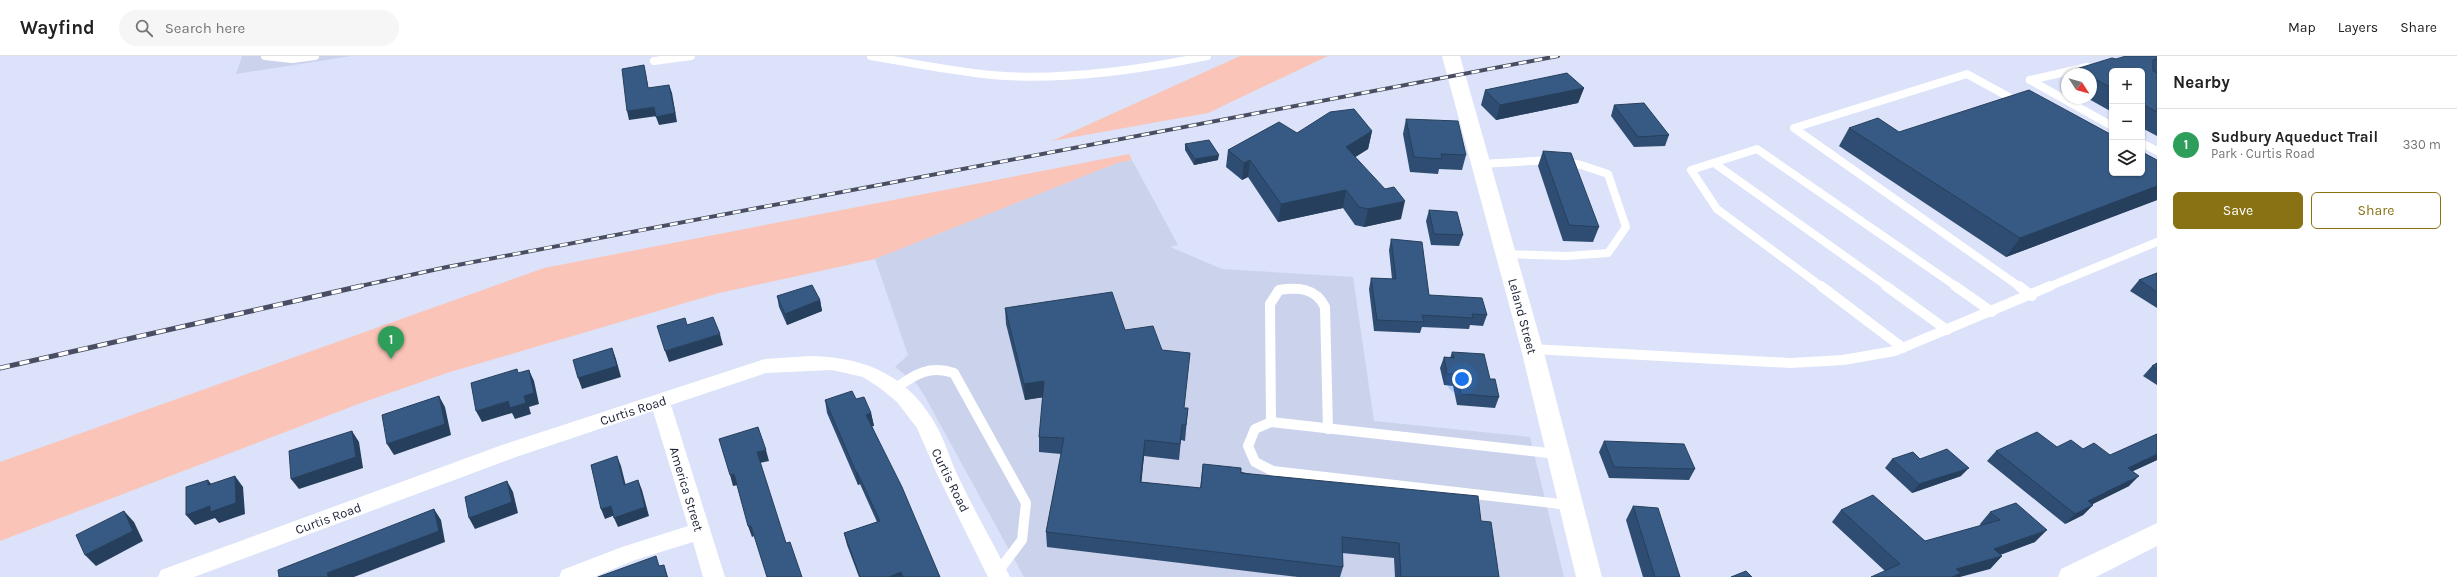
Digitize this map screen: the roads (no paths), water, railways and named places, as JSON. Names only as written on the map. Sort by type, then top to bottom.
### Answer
[{"type":"street","name":"Leland Street","points":[[1451,56],[1532,348],[1589,577]]},
{"type":"street","name":"Curtis Road","points":[[169,577],[509,451],[765,366],[808,361],[843,363],[871,373],[896,388],[921,417],[998,575]]},
{"type":"street","name":"America Street","points":[[660,401],[714,577]]},
{"type":"street","points":[[570,577],[630,553],[700,531]]},
{"type":"street","points":[[2070,577],[2157,534]]},
{"type":"lane","points":[[265,56],[292,59],[315,56]]},
{"type":"lane","points":[[654,61],[691,56]]},
{"type":"lane","points":[[870,56],[938,68],[993,75],[1060,75],[1156,66],[1207,56]]},
{"type":"lane","points":[[2098,64],[2030,80],[2109,124]]},
{"type":"lane","points":[[2022,105],[1967,74],[1794,128],[2032,296]]},
{"type":"lane","points":[[2145,145],[2157,151]]},
{"type":"lane","points":[[1903,348],[1717,209],[1691,170],[1757,149],[1992,312]]},
{"type":"lane","points":[[1481,164],[1500,165],[1540,160],[1588,166],[1608,174],[1626,227],[1608,253],[1566,256],[1505,254]]},
{"type":"lane","points":[[1714,163],[1947,330]]},
{"type":"lane","points":[[1532,348],[1790,363],[1830,363],[1860,359],[1903,348],[2032,296],[2157,242]]},
{"type":"lane","points":[[1271,422],[1270,304],[1279,290],[1295,288],[1312,292],[1322,299],[1325,307],[1328,429]]},
{"type":"lane","points":[[896,388],[915,373],[940,366],[954,373],[1026,503],[1022,540],[998,575]]},
{"type":"lane","points":[[1559,455],[1271,422],[1255,429],[1248,446],[1255,462],[1273,471],[1571,505]]},
{"type":"railway","points":[[356,287],[447,267],[1558,56]]},
{"type":"railway","points":[[0,368],[361,286]]},
{"type":"place","name":"Sudbury Aqueduct Trail","points":[[391,359]]}]
